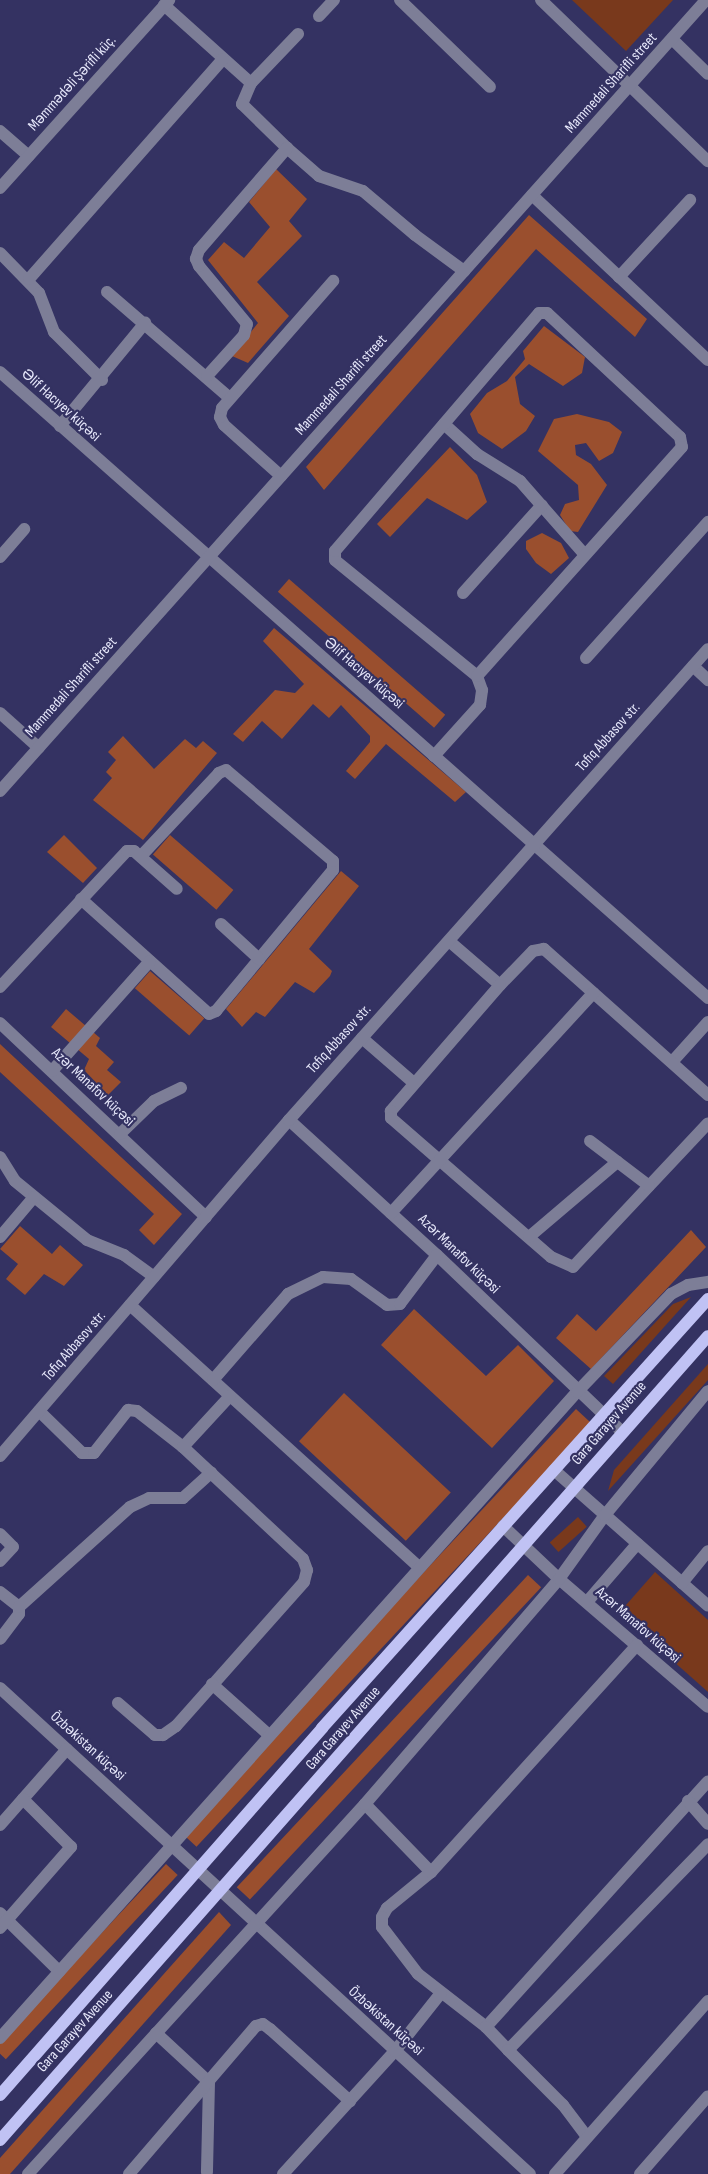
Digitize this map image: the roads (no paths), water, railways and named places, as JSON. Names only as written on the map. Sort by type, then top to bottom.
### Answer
[{"type":"main road","name":"Gara Garayev Avenue","points":[[0,2094],[503,1526],[708,1299]]},
{"type":"main road","name":"Gara Garayev Avenue","points":[[0,2140],[223,1890],[708,1336]]},
{"type":"street","points":[[319,16],[334,0]]},
{"type":"street","points":[[400,0],[490,87]]},
{"type":"street","points":[[542,0],[708,161]]},
{"type":"street","name":"Mammedali Sharifli street","points":[[0,791],[706,0]]},
{"type":"street","points":[[166,2],[223,59],[251,83]]},
{"type":"street","name":"Məmmədəli Şərifli küç.","points":[[0,188],[166,2]]},
{"type":"street","points":[[298,34],[251,83],[242,104],[319,176],[363,191],[415,235],[464,271]]},
{"type":"street","points":[[672,38],[708,74]]},
{"type":"street","points":[[29,279],[223,59]]},
{"type":"street","points":[[0,131],[29,156]]},
{"type":"street","points":[[207,376],[244,335],[247,324],[199,266],[196,259],[199,250],[287,148]]},
{"type":"street","points":[[532,195],[708,360]]},
{"type":"street","points":[[619,278],[690,200]]},
{"type":"street","points":[[0,253],[29,279],[41,298],[54,332],[102,380]]},
{"type":"street","points":[[281,476],[224,425],[220,417],[230,398],[333,281]]},
{"type":"street","points":[[108,292],[207,376],[230,398]]},
{"type":"street","points":[[434,756],[480,705],[482,690],[477,676],[334,560],[335,551],[539,313],[547,314],[680,437],[682,447],[477,676]]},
{"type":"street","points":[[60,426],[102,380],[146,324]]},
{"type":"street","name":"Əlif Hacıyev küçəsi","points":[[0,372],[708,998]]},
{"type":"street","points":[[444,424],[477,454],[520,481],[585,555]]},
{"type":"street","points":[[463,593],[542,505]]},
{"type":"street","points":[[586,658],[708,522]]},
{"type":"street","points":[[0,557],[24,529]]},
{"type":"street","name":"Tofiq Abbasov str.","points":[[0,1456],[289,1120],[708,649]]},
{"type":"street","points":[[693,666],[708,680]]},
{"type":"street","points":[[0,713],[39,748]]},
{"type":"street","points":[[81,899],[209,1014],[216,1011],[333,870],[333,861],[235,774],[226,770],[141,856]]},
{"type":"street","points":[[0,987],[126,851],[134,851],[141,856],[177,889]]},
{"type":"street","points":[[221,924],[259,959]]},
{"type":"street","points":[[449,941],[500,985]]},
{"type":"street","points":[[708,1095],[544,949],[533,951],[500,985],[391,1110],[391,1118],[551,1257],[573,1267],[708,1123]]},
{"type":"street","points":[[52,1071],[150,961]]},
{"type":"street","points":[[391,1213],[594,993]]},
{"type":"street","points":[[672,1062],[708,1022]]},
{"type":"street","name":"Azər Manafov küçəsi","points":[[0,1023],[206,1217]]},
{"type":"street","points":[[362,1038],[414,1083]]},
{"type":"street","points":[[120,1134],[154,1101],[181,1088]]},
{"type":"street","name":"Azər Manafov küçəsi","points":[[289,1120],[437,1255],[577,1392],[622,1432]]},
{"type":"street","points":[[590,1141],[649,1186]]},
{"type":"street","points":[[0,1157],[15,1181],[87,1240],[124,1255],[154,1277]]},
{"type":"street","points":[[529,1237],[616,1162]]},
{"type":"street","points":[[0,1237],[34,1197]]},
{"type":"street","points":[[213,1380],[288,1294],[323,1277],[351,1279],[387,1305],[400,1304],[437,1255]]},
{"type":"street","points":[[0,2038],[577,1392],[671,1294],[688,1285],[708,1282]]},
{"type":"street","points":[[130,1305],[419,1567]]},
{"type":"street","points":[[36,2171],[156,2033],[365,1804],[559,1579],[605,1515],[708,1390]]},
{"type":"street","points":[[183,1447],[230,1396]]},
{"type":"street","points":[[38,1412],[82,1453],[94,1453],[128,1410],[137,1411],[183,1447],[302,1558],[307,1570],[304,1582],[176,1726],[163,1735],[155,1735],[118,1703]]},
{"type":"street","points":[[554,1470],[708,1606]]},
{"type":"street","points":[[0,1639],[14,1623],[19,1608],[130,1507],[149,1498],[183,1498],[210,1473]]},
{"type":"street","name":"Azər Manafov küçəsi","points":[[503,1526],[559,1579],[708,1707]]},
{"type":"street","points":[[0,1534],[14,1547],[0,1562]]},
{"type":"street","points":[[587,1602],[638,1544]]},
{"type":"street","points":[[682,1583],[708,1551]]},
{"type":"street","points":[[0,1592],[19,1608]]},
{"type":"street","points":[[587,2137],[563,2105],[486,2027],[441,1993],[406,1962],[382,1928],[382,1917],[387,1908],[431,1872],[636,1645]]},
{"type":"street","points":[[212,1684],[269,1735]]},
{"type":"street","name":"Özbəkistan küçəsi","points":[[0,1688],[171,1845],[223,1890],[530,2174]]},
{"type":"street","points":[[0,1824],[67,1749]]},
{"type":"street","points":[[486,2027],[688,1801],[708,1782]]},
{"type":"street","points":[[23,1799],[71,1848],[2,1920],[59,1972]]},
{"type":"street","points":[[688,1801],[708,1824]]},
{"type":"street","points":[[365,1804],[431,1872]]},
{"type":"street","points":[[508,2050],[708,1844]]},
{"type":"street","points":[[283,2174],[395,2051],[441,1993]]},
{"type":"street","points":[[555,2174],[706,2008]]},
{"type":"street","points":[[129,2174],[256,2026],[263,2024],[350,2101]]},
{"type":"street","points":[[156,2033],[209,2082],[207,2173]]},
{"type":"street","points":[[640,2174],[708,2096]]}]
